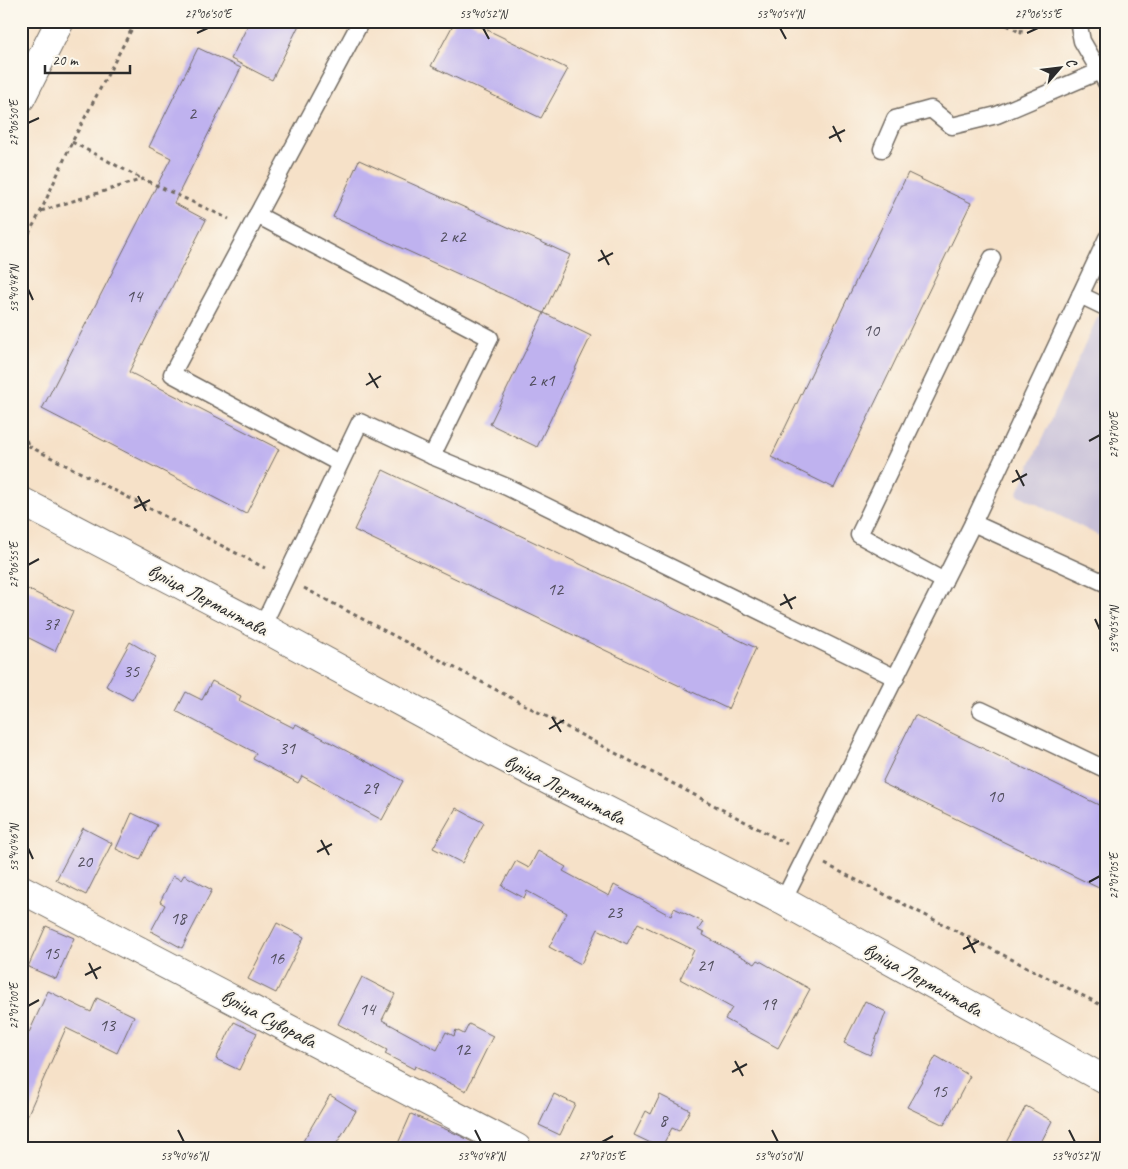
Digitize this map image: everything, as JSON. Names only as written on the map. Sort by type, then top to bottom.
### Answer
[{"type":"street","points":[[21,98],[60,21]]},
{"type":"street","name":"вуліца Лермантава","points":[[21,502],[262,627],[497,754],[783,901],[1107,1082]]},
{"type":"street","name":"вуліца Суворава","points":[[21,889],[517,1148]]},
{"type":"lane","points":[[339,463],[172,374],[361,21]]},
{"type":"lane","points":[[882,149],[895,119],[930,109],[952,126],[997,115],[1103,78],[1082,41],[1078,21]]},
{"type":"lane","points":[[254,222],[490,338],[432,456]]},
{"type":"lane","points":[[783,901],[974,524],[1107,238]]},
{"type":"lane","points":[[944,582],[859,535],[992,258]]},
{"type":"lane","points":[[1080,295],[1107,308]]},
{"type":"lane","points":[[262,627],[360,422],[432,456],[507,487],[896,678]]},
{"type":"lane","points":[[974,524],[1107,584]]},
{"type":"lane","points":[[981,710],[1107,770]]},
{"type":"path","points":[[21,248],[41,211],[72,142],[136,21]]},
{"type":"path","points":[[1000,21],[1021,32],[1022,21]]},
{"type":"path","points":[[72,142],[143,179],[254,222]]},
{"type":"path","points":[[41,211],[143,179]]},
{"type":"path","points":[[21,425],[28,445]]},
{"type":"path","points":[[21,442],[806,854],[1107,1008]]},
{"type":"shaded area","points":[[1107,296],[1107,540],[1017,494]]},
{"type":"building","points":[[250,21],[301,21],[272,80],[231,59]]},
{"type":"building","points":[[455,21],[469,21],[568,69],[541,118],[431,66]]},
{"type":"building","points":[[198,48],[241,68],[174,203],[206,220],[129,372],[279,449],[246,514],[42,409],[171,158],[149,147]]},
{"type":"building","points":[[359,160],[570,255],[544,313],[333,217]]},
{"type":"building","points":[[908,173],[971,203],[834,488],[771,457]]},
{"type":"building","points":[[544,313],[591,336],[537,447],[490,424]]},
{"type":"building","points":[[383,470],[756,648],[728,709],[354,530]]},
{"type":"building","points":[[21,586],[73,611],[55,651],[21,634]]},
{"type":"building","points":[[130,642],[156,657],[132,700],[106,686]]},
{"type":"building","points":[[212,681],[241,696],[239,700],[294,728],[296,724],[403,781],[382,820],[302,776],[298,783],[253,759],[256,753],[176,711],[186,692],[202,700]]},
{"type":"building","points":[[915,715],[1107,809],[1107,892],[882,783]]},
{"type":"building","points":[[456,808],[484,823],[462,863],[433,848]]},
{"type":"building","points":[[132,813],[157,825],[140,860],[116,849]]},
{"type":"building","points":[[83,828],[112,843],[86,895],[56,880]]},
{"type":"building","points":[[538,851],[566,867],[563,871],[609,896],[614,885],[671,916],[674,908],[703,922],[698,930],[704,933],[703,935],[755,964],[758,960],[810,989],[778,1048],[725,1019],[732,1008],[680,979],[694,950],[638,923],[627,944],[598,929],[581,964],[549,947],[567,913],[527,891],[524,898],[502,886],[516,861],[529,868]]},
{"type":"building","points":[[184,875],[212,890],[182,948],[151,931],[165,905],[160,902],[173,876],[181,880]]},
{"type":"building","points":[[277,923],[304,937],[276,993],[248,979]]},
{"type":"building","points":[[46,926],[74,938],[56,979],[28,967]]},
{"type":"building","points":[[362,977],[395,994],[382,1020],[437,1050],[446,1032],[454,1036],[456,1030],[464,1034],[469,1024],[493,1036],[466,1091],[415,1066],[414,1069],[385,1054],[387,1050],[338,1024]]},
{"type":"building","points":[[48,991],[91,1012],[97,998],[134,1016],[117,1053],[66,1028],[21,1130],[21,1050]]},
{"type":"building","points":[[865,1001],[886,1012],[870,1055],[844,1043]]},
{"type":"building","points":[[234,1022],[257,1033],[239,1070],[216,1059]]},
{"type":"building","points":[[936,1056],[970,1076],[944,1125],[907,1107]]},
{"type":"building","points":[[554,1094],[575,1104],[560,1135],[539,1125]]},
{"type":"building","points":[[330,1095],[356,1111],[334,1148],[299,1148]]},
{"type":"building","points":[[660,1095],[690,1110],[679,1131],[672,1128],[661,1148],[634,1135],[646,1111],[651,1114]]},
{"type":"building","points":[[1026,1106],[1052,1121],[1038,1148],[1003,1148]]},
{"type":"building","points":[[411,1114],[461,1136],[483,1148],[396,1148]]}]
